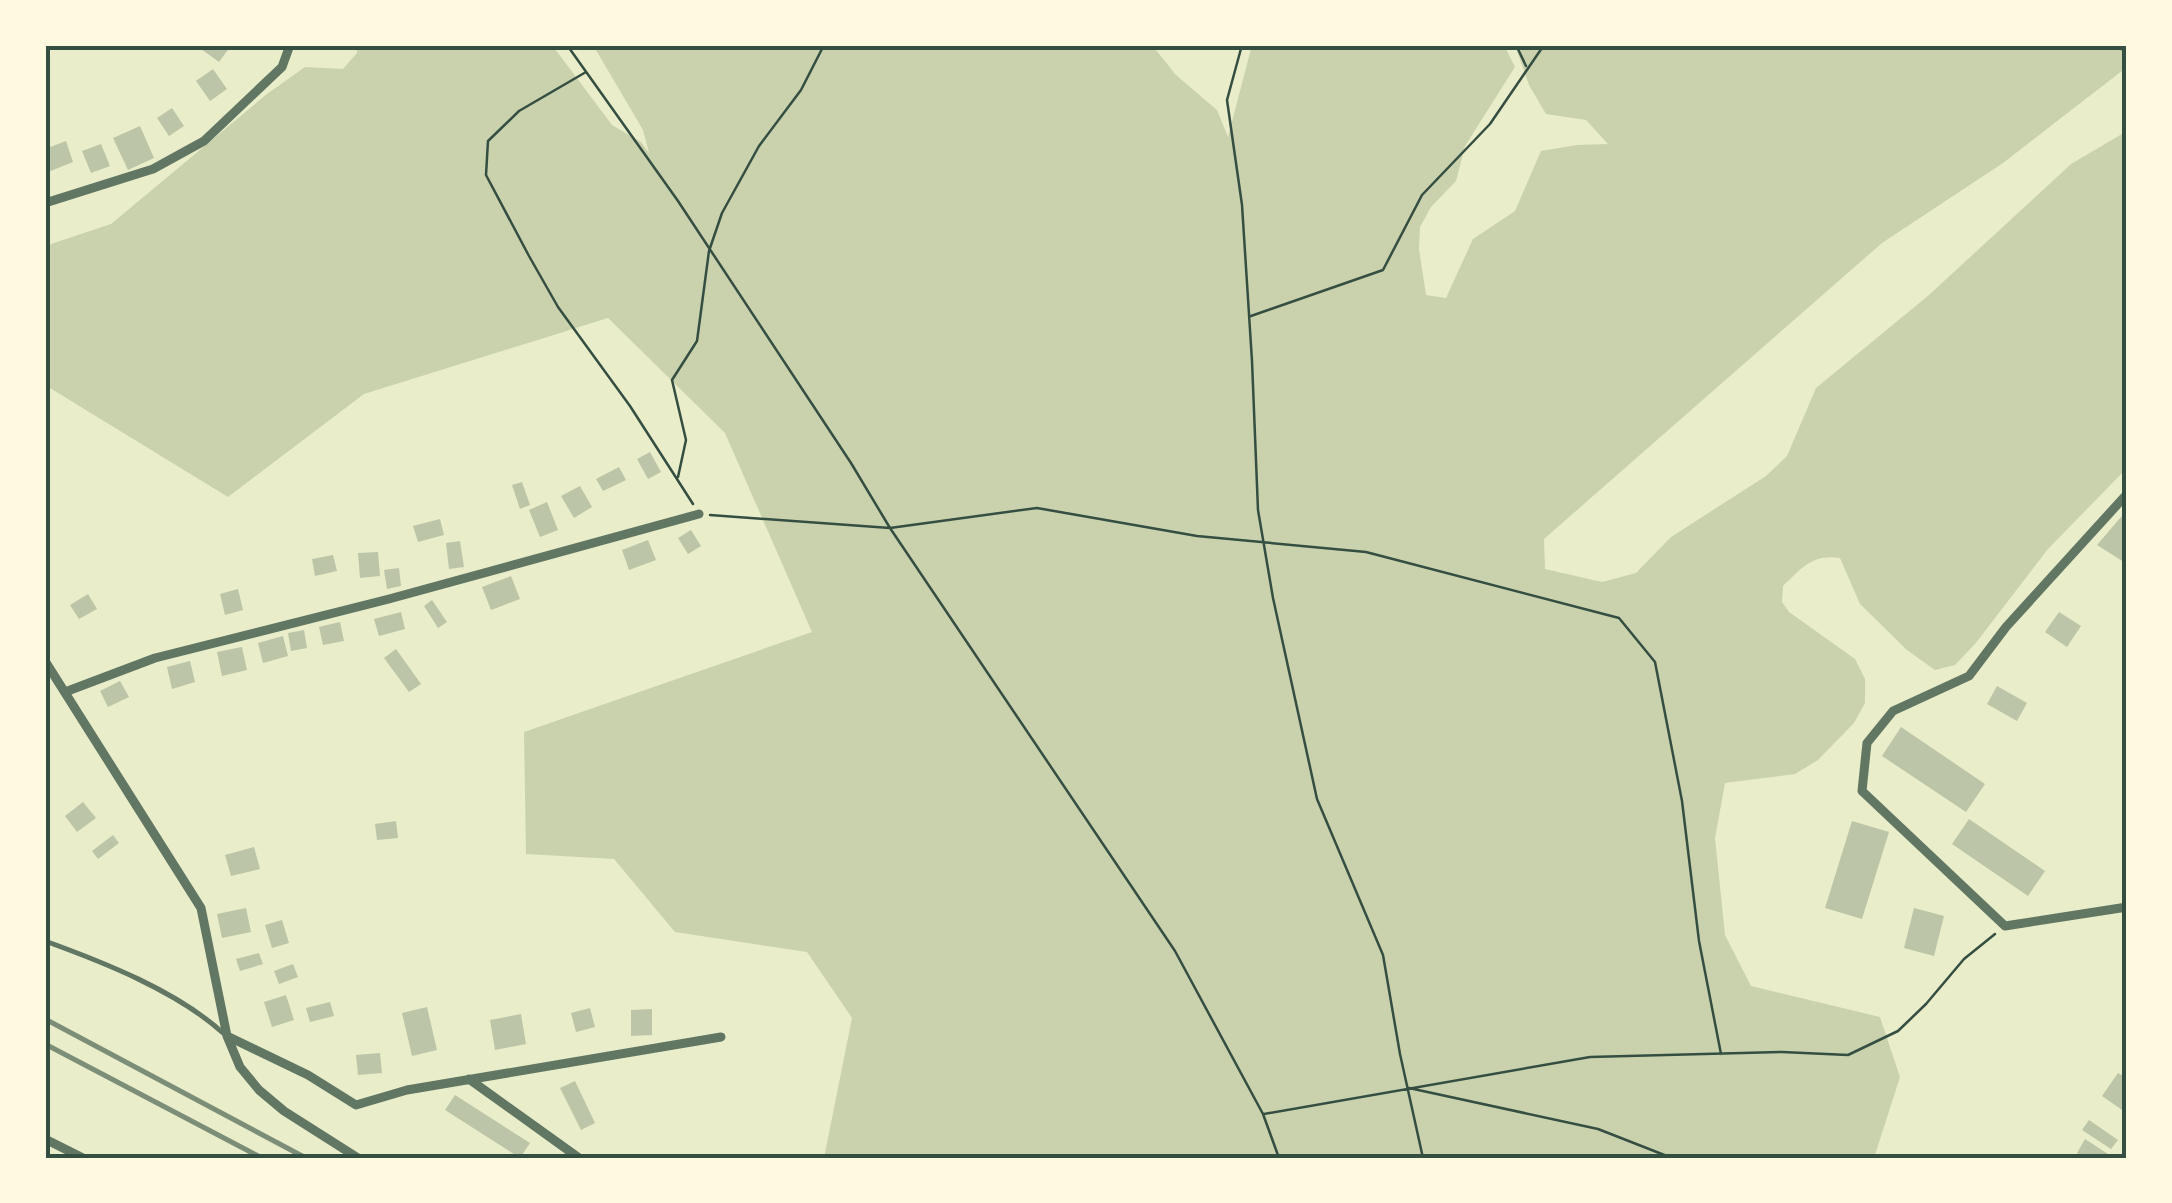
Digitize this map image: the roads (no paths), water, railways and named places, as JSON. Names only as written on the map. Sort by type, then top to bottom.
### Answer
[{"type":"street","points":[[45,204],[152,169],[204,141],[282,67],[290,46]]},
{"type":"street","points":[[2127,494],[2006,628],[1970,676],[1893,711],[1867,744],[1862,791],[2006,926],[2127,906]]},
{"type":"street","points":[[65,692],[155,658],[389,600],[699,514]]},
{"type":"street","points":[[45,661],[201,908],[227,1036],[240,1067],[284,1111],[358,1158]]},
{"type":"street","points":[[227,1036],[356,1105],[407,1090],[722,1036]]},
{"type":"street","points":[[469,1079],[579,1158]]},
{"type":"street","points":[[45,1139],[84,1158]]},
{"type":"lane","points":[[45,941],[84,955],[178,1000],[227,1036]]},
{"type":"railway","points":[[45,1019],[306,1158]]},
{"type":"railway","points":[[45,1044],[262,1158]]}]
